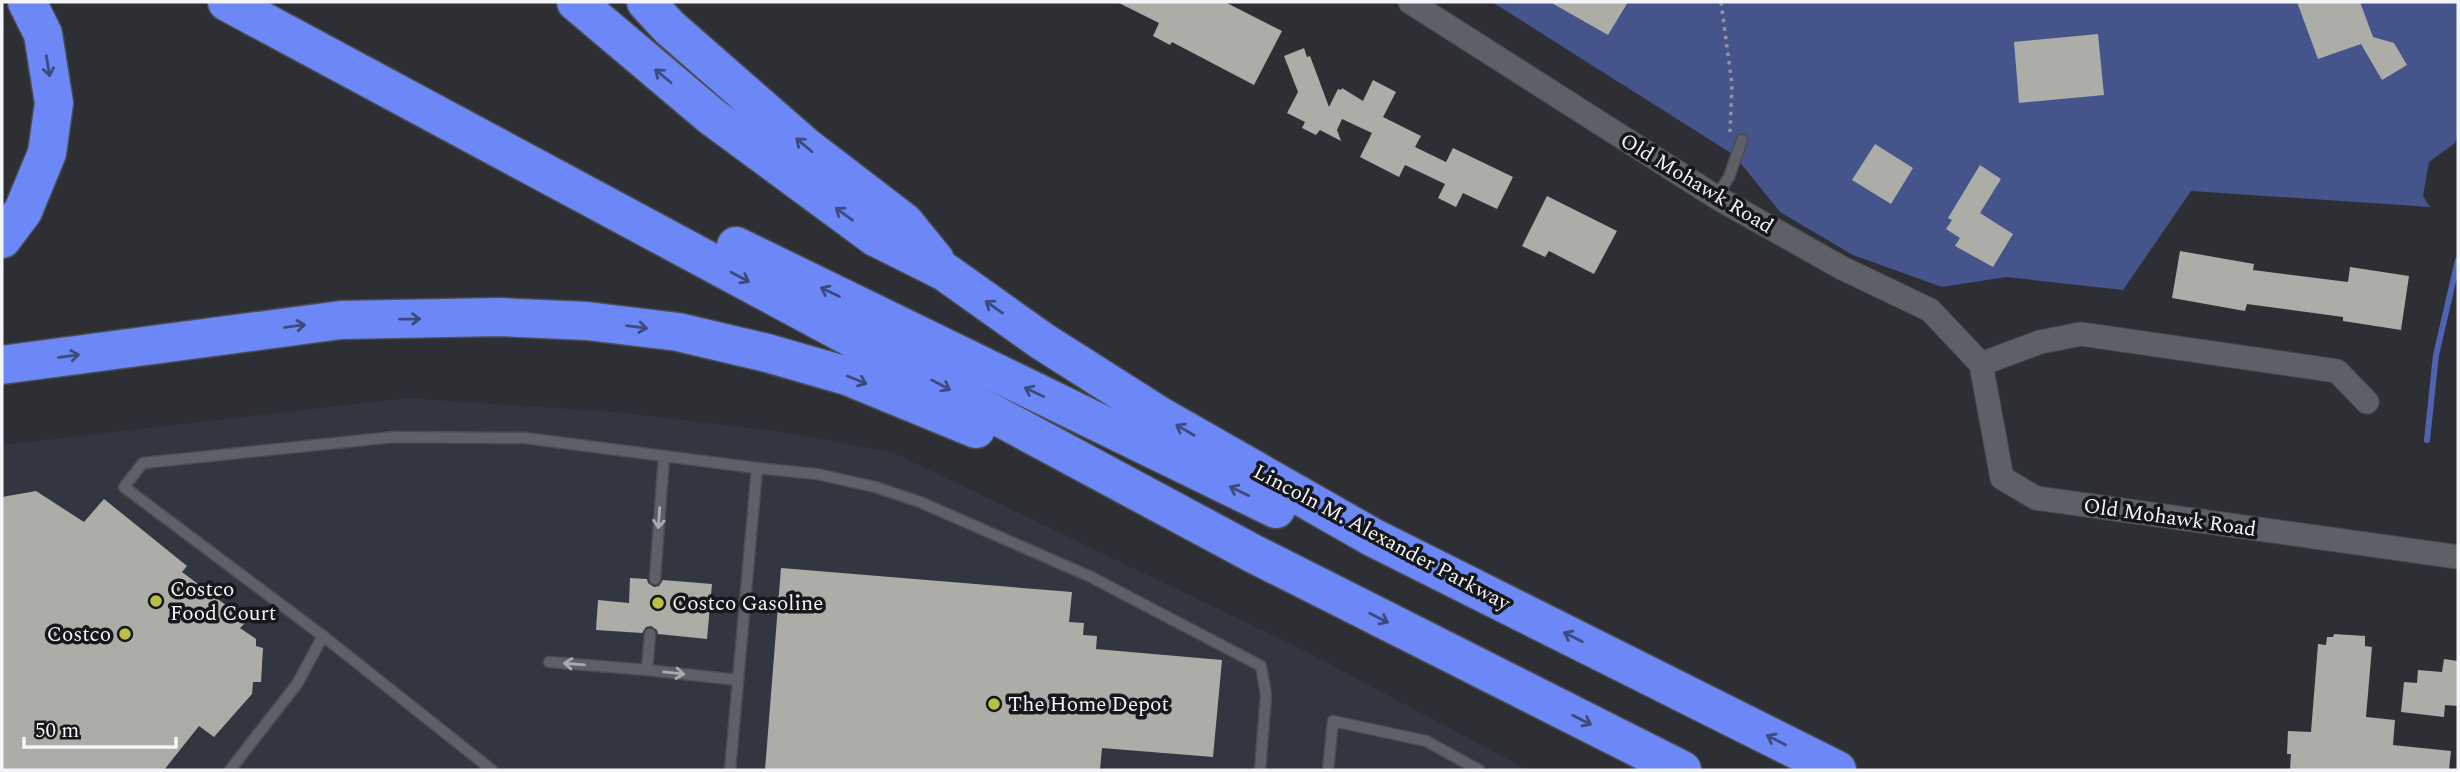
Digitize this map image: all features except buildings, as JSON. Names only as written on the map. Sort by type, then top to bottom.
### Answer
[{"type":"highway","points":[[2,239],[23,211],[47,153],[54,103],[43,34],[26,2]]},
{"type":"highway","points":[[227,2],[1318,588],[1682,770]]},
{"type":"highway","points":[[278,2],[753,255],[1291,517],[1372,537]]},
{"type":"highway","points":[[576,2],[711,116],[875,237],[945,272]]},
{"type":"highway","points":[[646,2],[669,27],[805,146],[904,222],[945,272]]},
{"type":"highway","name":"Lincoln M. Alexander Parkway","points":[[945,272],[1042,341],[1160,416],[1372,537],[1837,770]]},
{"type":"highway","points":[[2,365],[341,320],[499,317],[587,321],[678,332],[767,353],[847,376],[964,424],[1318,588]]},
{"type":"street","name":"Old Mohawk Road","points":[[1410,2],[1716,197],[1842,268],[1930,310],[1981,364],[2001,478],[2036,498],[2458,557]]},
{"type":"street","points":[[1981,364],[2040,342],[2081,334],[2337,371],[2367,402]]},
{"type":"lane","points":[[1716,197],[1729,177],[1742,140]]},
{"type":"lane","points":[[492,770],[323,636],[124,487],[143,463],[394,437],[525,438],[817,474],[875,487],[920,502],[1091,577],[1261,666],[1266,695],[1260,770]]},
{"type":"lane","points":[[655,579],[664,456]]},
{"type":"lane","points":[[730,770],[757,468]]},
{"type":"lane","points":[[647,670],[650,634]]},
{"type":"lane","points":[[230,770],[297,684],[323,636]]},
{"type":"lane","points":[[549,662],[737,680]]},
{"type":"lane","points":[[1328,770],[1332,720],[1426,741],[1479,770]]},
{"type":"path","points":[[1721,2],[1732,85],[1729,131],[1742,140]]},
{"type":"shaded area","points":[[1492,2],[2458,2],[2458,133],[2455,143],[2429,162],[2423,196],[2430,207],[2191,191],[2123,290],[2006,277],[1942,287],[1853,255],[1780,212],[1734,155]]},
{"type":"shaded area","points":[[407,398],[616,412],[782,432],[892,452],[1301,649],[1528,770],[2,770],[2,445]]},
{"type":"waterway","points":[[2427,440],[2436,355],[2458,260]]},
{"type":"place","name":"Costco Food Court","points":[[156,601]]},
{"type":"place","name":"Costco Gasoline","points":[[658,603]]},
{"type":"place","name":"Costco","points":[[125,634]]},
{"type":"place","name":"The Home Depot","points":[[994,704]]}]
